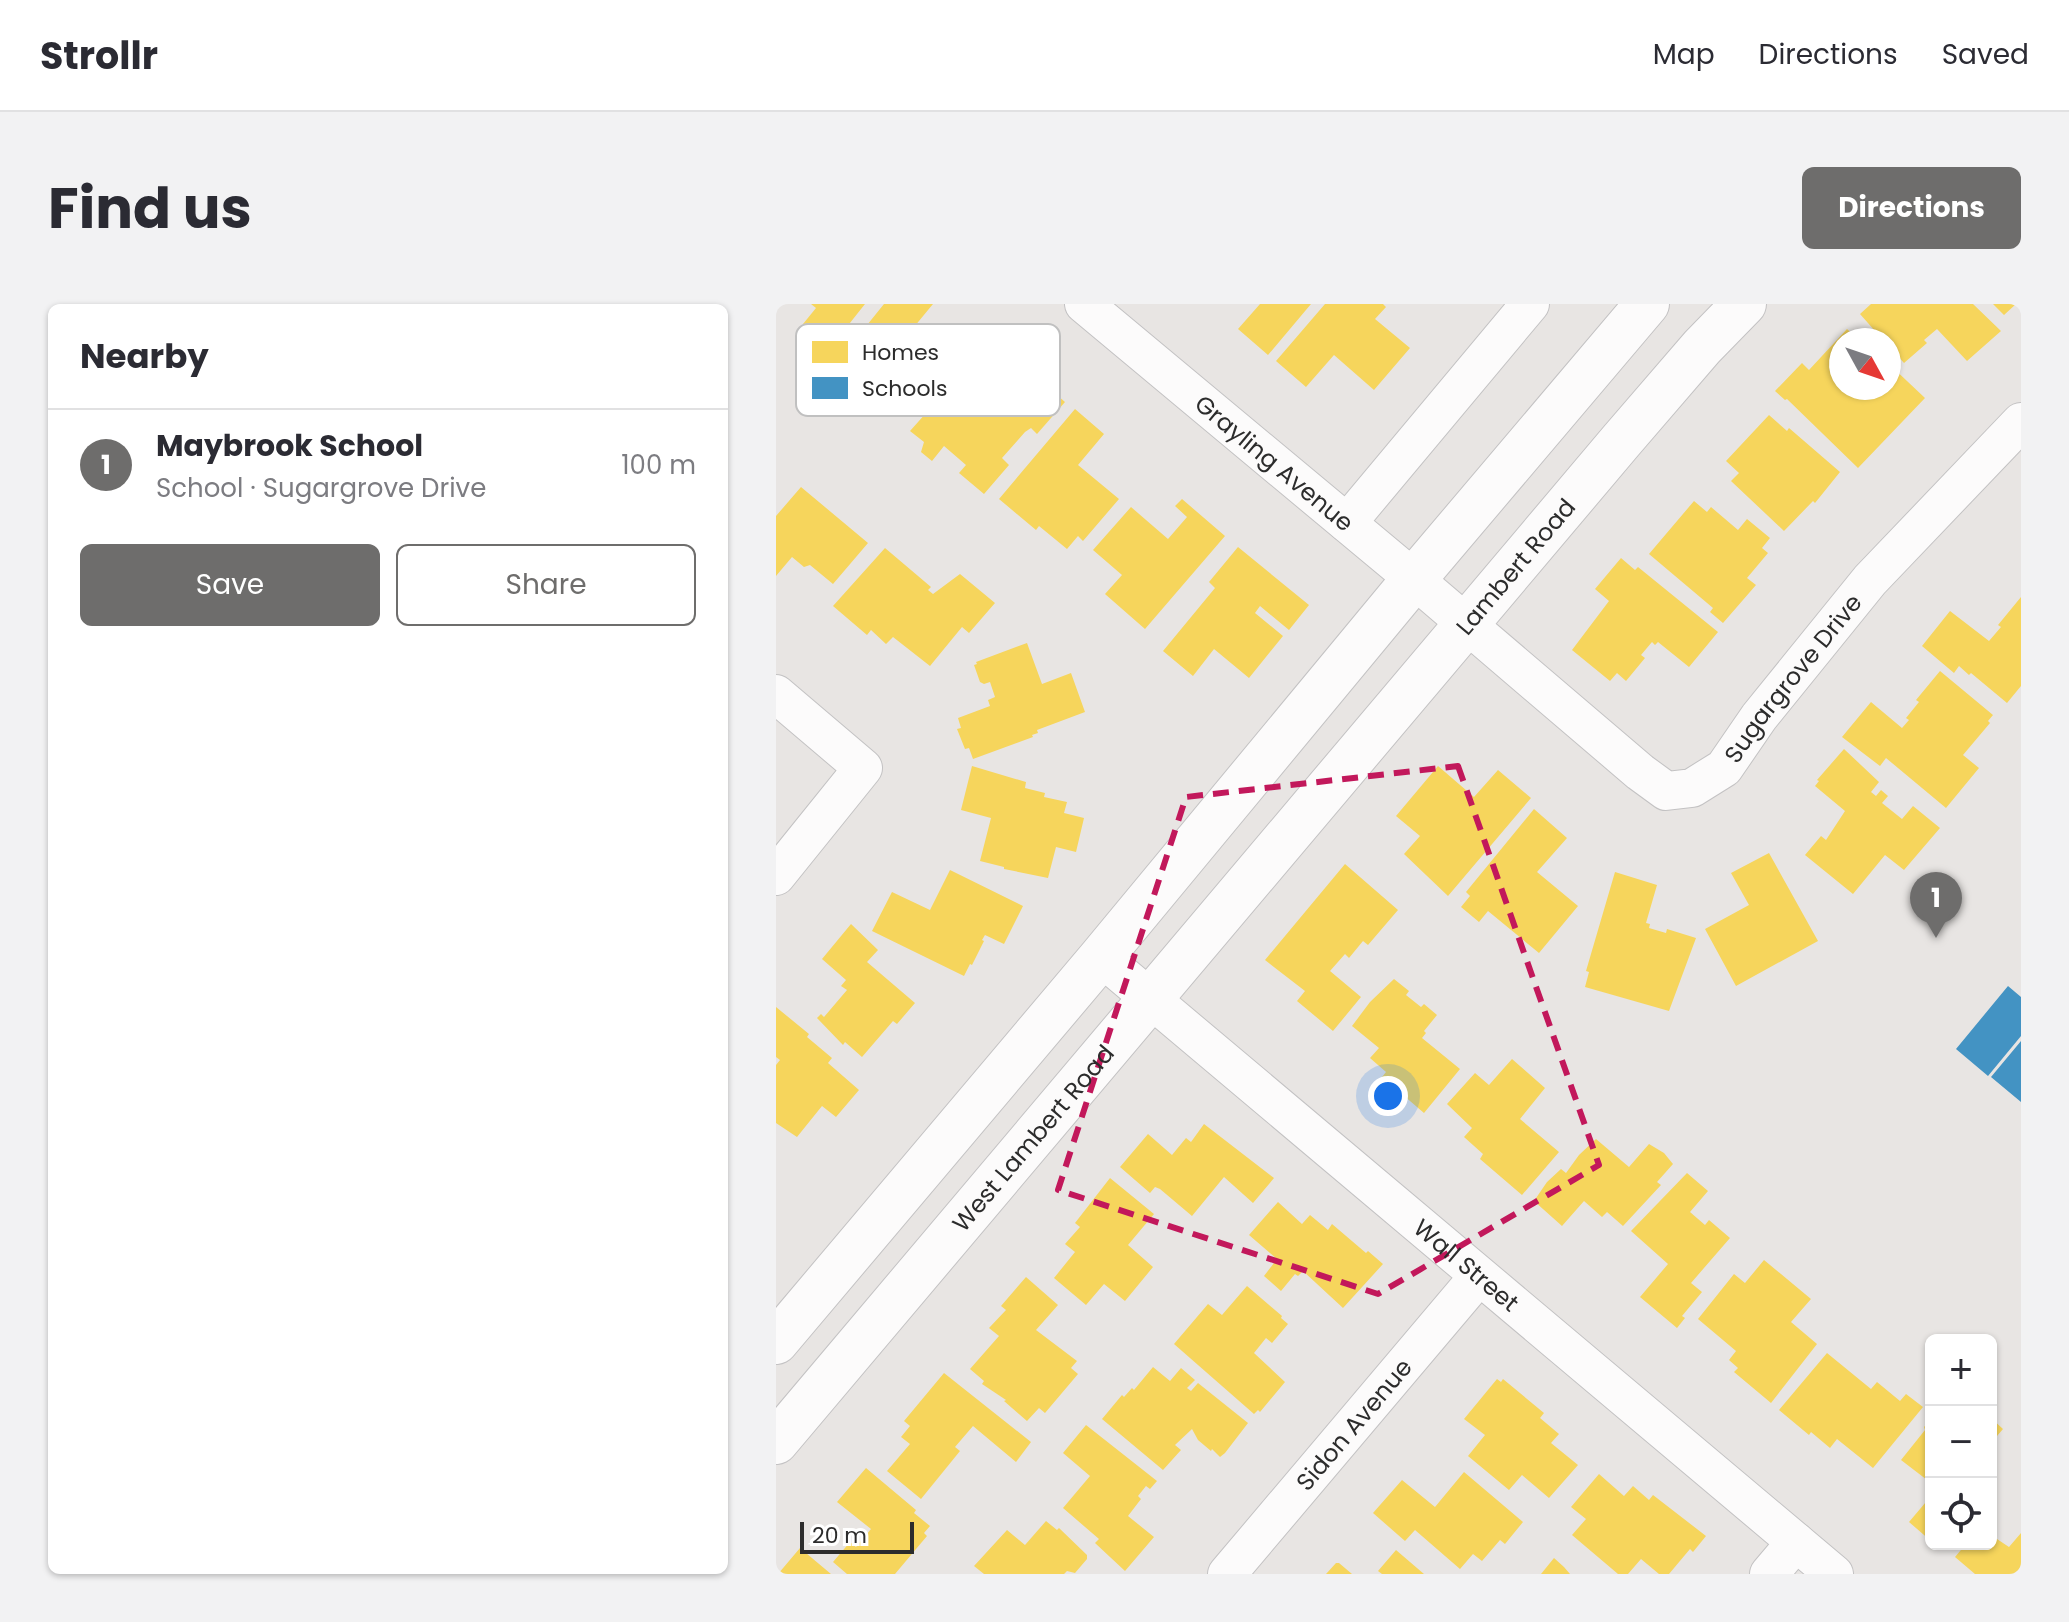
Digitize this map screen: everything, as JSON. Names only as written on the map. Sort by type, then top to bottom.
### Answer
[{"type":"main road","points":[[776,1342],[1647,304]]},
{"type":"main road","name":"Lambert Road","points":[[1290,834],[1702,347],[1744,304]]},
{"type":"main road","name":"West Lambert Road","points":[[776,1442],[1149,997],[1290,834]]},
{"type":"street","name":"Grayling Avenue","points":[[1084,304],[1466,623]]},
{"type":"street","points":[[1347,523],[1530,304]]},
{"type":"street","name":"Sugargrove Drive","points":[[1466,623],[1666,791],[1692,788],[1724,768],[1759,717],[1870,580],[2021,422]]},
{"type":"street","points":[[776,694],[863,768],[776,876]]},
{"type":"street","name":"Wall Street","points":[[1101,957],[1834,1574]]},
{"type":"street","name":"Sidon Avenue","points":[[1227,1574],[1479,1276]]},
{"type":"street","points":[[1769,1574],[1796,1542]]},
{"type":"highlighted area","points":[[1458,766],[1599,1165],[1378,1294],[1058,1190],[1186,797]]},
{"type":"building: Homes","points":[[811,304],[865,304],[849,324],[803,324],[816,308]]},
{"type":"building: Homes","points":[[884,304],[933,304],[916,324],[868,324]]},
{"type":"building: Homes","points":[[1260,304],[1311,304],[1268,355],[1238,329]]},
{"type":"building: Homes","points":[[1325,304],[1383,304],[1386,307],[1375,319],[1410,348],[1374,390],[1334,355],[1306,387],[1276,361]]},
{"type":"building: Homes","points":[[1871,304],[1973,304],[2001,331],[1967,361],[1937,329],[1924,340],[1927,343],[1904,363],[1901,360],[1901,328],[1872,328],[1860,314]]},
{"type":"building: Homes","points":[[1993,304],[2016,304],[2004,315]]},
{"type":"building: Homes","points":[[1829,348],[1829,400],[1901,400],[1901,375],[1925,398],[1858,468],[1775,391],[1802,363],[1809,370]]},
{"type":"building: Homes","points":[[1075,409],[1104,434],[1078,465],[1119,499],[1083,541],[1078,536],[1067,549],[1039,526],[1036,530],[999,499]]},
{"type":"building: Homes","points":[[1769,415],[1840,472],[1815,503],[1813,501],[1784,531],[1731,481],[1739,473],[1726,461]]},
{"type":"building: Homes","points":[[923,416],[1053,416],[1037,434],[1031,428],[1025,432],[1002,458],[1009,465],[984,494],[959,473],[966,465],[944,446],[932,461],[921,452],[924,442],[910,431]]},
{"type":"building: Homes","points":[[801,487],[868,543],[833,584],[810,565],[804,567],[792,557],[776,576],[776,516]]},
{"type":"building: Homes","points":[[1182,499],[1225,536],[1145,629],[1105,594],[1122,575],[1093,550],[1131,507],[1168,539],[1187,517],[1175,506]]},
{"type":"building: Homes","points":[[1694,501],[1707,512],[1711,507],[1738,530],[1747,519],[1770,538],[1762,548],[1768,553],[1747,578],[1756,585],[1723,623],[1710,612],[1713,608],[1649,554]]},
{"type":"building: Homes","points":[[1238,547],[1309,605],[1289,630],[1260,606],[1255,613],[1283,636],[1249,678],[1214,649],[1193,676],[1163,651],[1215,588],[1209,582]]},
{"type":"building: Homes","points":[[885,548],[931,587],[928,590],[933,594],[960,574],[995,603],[969,633],[962,627],[930,666],[893,637],[886,644],[871,630],[867,635],[833,606]]},
{"type":"building: Homes","points":[[1621,558],[1635,570],[1638,567],[1718,632],[1689,667],[1658,642],[1655,645],[1652,642],[1641,655],[1645,658],[1626,681],[1617,673],[1610,681],[1572,650],[1609,601],[1595,589]]},
{"type":"building: Homes","points":[[2021,597],[2021,686],[2007,703],[1971,673],[1969,675],[1959,666],[1954,673],[1922,646],[1950,611],[1989,641]]},
{"type":"building: Homes","points":[[1027,643],[1042,684],[1071,673],[1085,712],[1037,730],[1033,737],[973,759],[957,729],[961,728],[958,718],[990,706],[988,700],[995,697],[990,682],[980,682],[974,665]]},
{"type":"building: Homes","points":[[1940,671],[1993,715],[1963,755],[1979,768],[1946,808],[1886,758],[1880,766],[1842,737],[1871,702],[1902,728],[1919,702],[1916,700]]},
{"type":"building: Homes","points":[[1844,749],[1879,782],[1871,792],[1876,796],[1881,790],[1888,796],[1882,803],[1902,819],[1913,806],[1940,828],[1904,870],[1885,855],[1853,894],[1805,855],[1821,836],[1826,840],[1845,811],[1815,786]]},
{"type":"building: Homes","points":[[972,766],[1026,782],[1025,788],[1045,793],[1044,797],[1067,802],[1064,813],[1084,818],[1076,852],[1056,847],[1048,878],[980,861],[991,818],[961,810]]},
{"type":"building: Homes","points":[[1438,766],[1474,797],[1498,770],[1531,798],[1448,896],[1404,854],[1420,836],[1396,816]]},
{"type":"building: Homes","points":[[1534,809],[1567,838],[1537,872],[1578,906],[1539,953],[1488,911],[1479,922],[1461,907],[1470,896],[1466,892]]},
{"type":"building: Homes","points":[[1769,853],[1818,941],[1736,986],[1705,929],[1749,905],[1731,873]]},
{"type":"building: Homes","points":[[1345,864],[1398,910],[1368,945],[1363,941],[1349,958],[1345,954],[1330,971],[1361,997],[1333,1031],[1297,1001],[1305,991],[1265,960]]},
{"type":"building: Homes","points":[[950,870],[1023,906],[1004,944],[985,935],[964,976],[872,931],[892,892],[930,910]]},
{"type":"building: Homes","points":[[1615,872],[1657,885],[1646,923],[1650,924],[1649,928],[1666,933],[1667,929],[1696,938],[1669,1011],[1585,987],[1589,972],[1586,971]]},
{"type":"building: Homes","points":[[851,924],[878,950],[867,962],[915,1003],[897,1024],[893,1021],[862,1057],[845,1042],[843,1045],[817,1018],[821,1014],[824,1017],[847,990],[841,986],[846,980],[822,959]]},
{"type":"building: Homes","points":[[1394,979],[1409,991],[1406,995],[1437,1015],[1422,1038],[1460,1069],[1424,1113],[1382,1077],[1386,1072],[1370,1058],[1379,1048],[1352,1026],[1370,1002]]},
{"type":"building: Homes","points":[[776,1007],[809,1034],[807,1037],[832,1058],[828,1063],[859,1090],[836,1117],[822,1106],[797,1137],[776,1123],[776,1065],[780,1060],[776,1057]]},
{"type":"building: Homes","points":[[1512,1059],[1545,1088],[1520,1119],[1559,1152],[1522,1195],[1480,1159],[1483,1154],[1464,1137],[1472,1128],[1447,1104],[1475,1073],[1489,1085]]},
{"type":"building: Homes","points":[[1204,1124],[1274,1178],[1253,1203],[1224,1177],[1192,1216],[1160,1189],[1155,1187],[1150,1193],[1120,1167],[1148,1134],[1172,1155],[1186,1138],[1191,1142]]},
{"type":"building: Homes","points":[[1596,1139],[1629,1167],[1649,1144],[1664,1153],[1673,1164],[1657,1182],[1661,1185],[1623,1226],[1607,1212],[1602,1217],[1584,1201],[1562,1226],[1534,1201],[1547,1182],[1561,1169],[1566,1173]]},
{"type":"building: Homes","points":[[1687,1173],[1708,1191],[1690,1212],[1705,1225],[1709,1220],[1730,1238],[1691,1283],[1702,1292],[1682,1316],[1685,1318],[1677,1328],[1640,1297],[1668,1264],[1631,1231]]},
{"type":"building: Homes","points":[[1110,1178],[1154,1214],[1128,1245],[1153,1267],[1125,1301],[1104,1284],[1086,1305],[1054,1278],[1075,1252],[1065,1244],[1080,1227],[1075,1223]]},
{"type":"building: Homes","points":[[1278,1202],[1302,1224],[1310,1215],[1328,1230],[1332,1224],[1383,1264],[1343,1308],[1303,1271],[1298,1276],[1295,1274],[1281,1291],[1264,1276],[1277,1259],[1249,1235]]},
{"type":"building: Homes","points":[[1764,1260],[1811,1299],[1791,1322],[1817,1344],[1771,1403],[1734,1372],[1738,1368],[1729,1360],[1736,1351],[1698,1319],[1734,1274],[1745,1283]]},
{"type":"building: Homes","points":[[1026,1277],[1058,1305],[1036,1330],[1077,1361],[1071,1368],[1078,1374],[1045,1413],[1039,1408],[1027,1421],[1006,1400],[982,1384],[984,1381],[970,1369],[999,1336],[989,1328],[1006,1310],[1001,1306]]},
{"type":"building: Homes","points":[[1247,1286],[1288,1324],[1272,1343],[1266,1338],[1254,1353],[1285,1382],[1260,1412],[1258,1410],[1254,1414],[1174,1344],[1208,1304],[1222,1315]]},
{"type":"building: Homes","points":[[1827,1353],[1871,1389],[1877,1382],[1900,1401],[1906,1394],[1923,1407],[1873,1468],[1837,1439],[1830,1448],[1779,1410]]},
{"type":"building: Homes","points":[[1153,1367],[1170,1381],[1181,1368],[1195,1380],[1187,1388],[1191,1391],[1198,1383],[1248,1423],[1220,1457],[1198,1440],[1192,1429],[1175,1445],[1181,1450],[1163,1470],[1102,1419],[1122,1395],[1124,1397],[1132,1388],[1134,1390]]},
{"type":"building: Homes","points":[[944,1373],[1031,1442],[1016,1462],[973,1426],[955,1447],[960,1451],[921,1499],[887,1471],[910,1444],[901,1437],[910,1426],[904,1421]]},
{"type":"building: Homes","points":[[1497,1379],[1501,1382],[1503,1379],[1544,1413],[1540,1418],[1559,1434],[1551,1443],[1578,1465],[1549,1498],[1522,1475],[1509,1490],[1468,1456],[1485,1435],[1464,1419]]},
{"type":"building: Homes","points":[[1086,1425],[1157,1481],[1150,1489],[1146,1486],[1138,1496],[1141,1499],[1128,1516],[1154,1537],[1125,1571],[1095,1543],[1099,1539],[1063,1508],[1090,1476],[1063,1453]]},
{"type":"building: Homes","points":[[1925,1430],[1925,1478],[1901,1460]]},
{"type":"building: Homes","points":[[866,1468],[916,1510],[914,1513],[930,1526],[924,1533],[927,1536],[895,1574],[847,1574],[833,1562],[850,1542],[856,1547],[871,1529],[837,1502]]},
{"type":"building: Homes","points":[[1464,1472],[1523,1522],[1505,1544],[1500,1540],[1482,1561],[1473,1554],[1460,1569],[1415,1530],[1405,1541],[1373,1513],[1402,1480],[1435,1507]]},
{"type":"building: Homes","points":[[1599,1474],[1624,1496],[1633,1486],[1649,1500],[1653,1495],[1706,1536],[1669,1574],[1659,1574],[1641,1559],[1628,1574],[1618,1574],[1572,1535],[1586,1519],[1571,1507]]},
{"type":"building: Homes","points":[[1925,1503],[1925,1536],[1909,1522]]},
{"type":"building: Homes","points":[[1046,1521],[1057,1530],[1059,1528],[1087,1555],[1075,1573],[984,1574],[974,1566],[1007,1530],[1025,1545]]},
{"type":"building: Homes","points":[[2021,1533],[2021,1574],[1975,1574],[1955,1557],[1961,1550],[1997,1550],[1997,1539],[2009,1547]]},
{"type":"building: Homes","points":[[800,1548],[831,1574],[778,1574]]},
{"type":"building: Homes","points":[[1396,1550],[1424,1574],[1382,1574],[1378,1571]]},
{"type":"building: Homes","points":[[1554,1558],[1564,1567],[1570,1574],[1541,1574]]},
{"type":"building: Homes","points":[[1339,1563],[1352,1574],[1326,1574]]},
{"type":"building: Schools","points":[[2008,986],[2021,997],[2021,1036],[1988,1076],[1956,1049]]},
{"type":"building: Schools","points":[[2021,1041],[2021,1102],[1991,1077]]},
{"type":"place","name":"Maybrook School","points":[[1936,938]]}]
